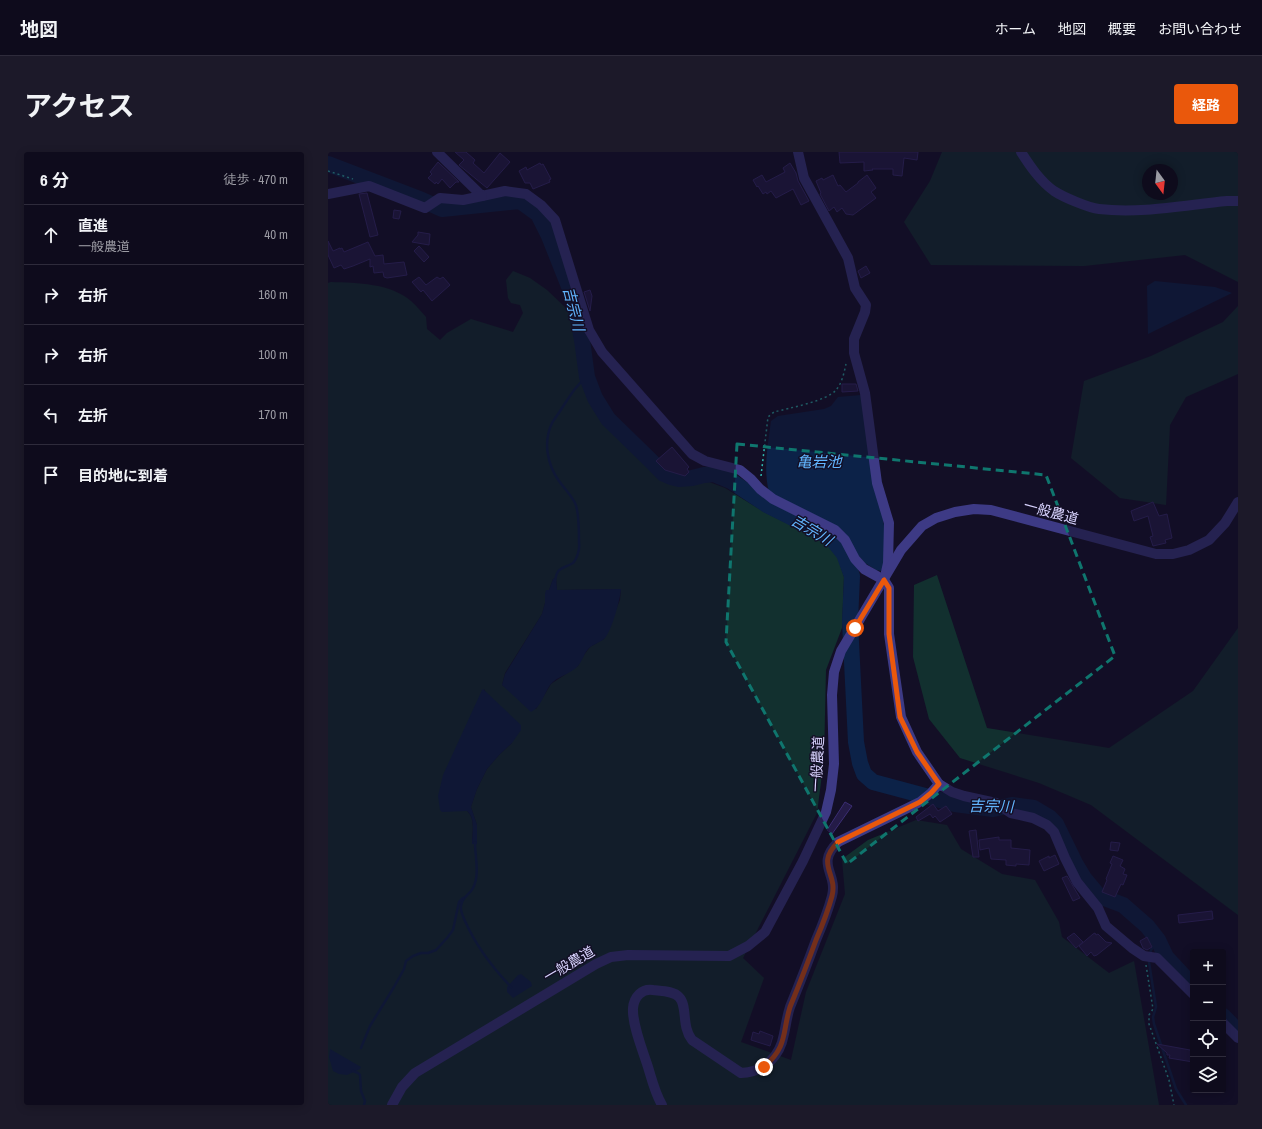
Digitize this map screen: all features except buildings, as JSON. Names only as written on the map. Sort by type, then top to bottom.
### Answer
[{"type":"street","points":[[437,152],[482,196]]},
{"type":"street","points":[[798,152],[804,178],[848,258],[855,288],[866,305],[865,312],[854,339],[854,353],[865,393],[877,483],[889,523],[888,563],[884,580]]},
{"type":"street","points":[[1021,152],[1035,172],[1054,191],[1075,202],[1098,209],[1134,211],[1226,200],[1238,201]]},
{"type":"street","points":[[328,194],[369,186],[425,208],[440,198],[463,200],[505,192],[526,194],[541,205],[555,220],[589,330],[602,352],[692,454],[705,461],[740,470],[773,499],[835,530],[845,540],[859,564],[864,569],[884,580],[889,588],[889,634],[900,717],[917,752],[939,784],[952,792],[996,803],[1012,812],[1033,818],[1047,825],[1054,832],[1077,882],[1098,908],[1106,926],[1132,948],[1148,956],[1156,958],[1190,991]]},
{"type":"street","name":"一般農道","points":[[392,1105],[402,1087],[415,1073],[596,964],[611,957],[628,955],[728,956],[748,946],[765,932],[803,861],[826,812],[831,790],[834,764],[832,695],[834,672],[841,651],[901,550],[922,526],[936,518],[955,512],[974,509],[990,510],[1156,554],[1173,554],[1189,550],[1209,540],[1225,523],[1238,502]]},
{"type":"street","points":[[662,1105],[635,1027],[633,1007],[636,998],[642,991],[650,989],[679,995],[682,1001],[688,1035],[692,1040],[741,1073],[749,1073],[764,1067],[773,1059],[779,1050],[784,1036],[790,1007],[825,918],[832,895],[833,886],[828,871],[827,859],[830,849],[838,842],[920,802],[939,784]]},
{"type":"street","points":[[1226,1026],[1238,1038]]},
{"type":"path","points":[[328,171],[369,186]]},
{"type":"path","points":[[760,489],[768,417],[774,412],[826,398],[836,391],[842,380],[848,360]]},
{"type":"path","points":[[1148,956],[1153,1010],[1149,1015],[1149,1024],[1169,1080],[1174,1105]]},
{"type":"highlighted area","points":[[737,444],[1046,475],[1115,656],[847,864],[726,642]]},
{"type":"green space","points":[[942,152],[1238,152],[1238,282],[1185,255],[1084,266],[931,265],[904,222],[930,181]]},
{"type":"green space","points":[[513,271],[530,278],[547,290],[568,310],[585,387],[597,416],[664,482],[680,486],[709,482],[725,488],[764,512],[825,542],[838,558],[844,577],[842,628],[826,670],[824,759],[817,813],[743,958],[764,978],[741,1042],[791,1060],[806,992],[845,894],[842,859],[868,840],[916,820],[947,825],[961,849],[1002,874],[1035,880],[1059,922],[1062,937],[1109,973],[1134,961],[1159,1105],[328,1105],[328,283],[373,285],[383,287],[403,295],[426,317],[427,329],[440,340],[447,333],[471,319],[513,332],[523,313],[520,305],[511,303],[508,298],[506,280]],"holes":[[[556,578],[557,590],[621,589],[620,600],[604,639],[590,647],[578,666],[551,684],[536,709],[502,685],[505,673],[542,614],[545,603],[545,594],[549,590],[553,579]],[[484,689],[512,743],[487,769],[477,789],[471,807],[477,825],[477,844],[472,844],[473,822],[467,811]]]},
{"type":"green space","points":[[1238,306],[1238,374],[1186,397],[1170,425],[1166,505],[1120,498],[1071,458],[1084,381],[1151,356],[1223,322]]},
{"type":"green space","points":[[937,575],[987,728],[1109,748],[1193,691],[1238,628],[1238,915],[1091,805],[1039,783],[960,758],[929,719],[913,657],[914,585]]},
{"type":"water","points":[[1155,281],[1215,287],[1232,293],[1148,334],[1147,286]]},
{"type":"water","name":"亀岩池","points":[[861,395],[884,525],[884,567],[881,571],[876,570],[865,563],[840,529],[769,492],[767,483],[767,456],[771,421],[778,416],[824,409],[831,406],[838,397]]},
{"type":"water","points":[[556,578],[557,590],[621,589],[613,622],[608,634],[602,641],[589,648],[580,664],[575,669],[556,679],[550,685],[540,704],[531,712],[502,685],[505,674],[542,614],[546,590],[549,590],[553,579]]},
{"type":"water","points":[[483,689],[521,725],[521,730],[512,743],[487,769],[477,789],[471,807],[477,825],[477,844],[472,844],[473,822],[470,814],[467,811],[442,812],[440,810],[438,796],[443,775]]},
{"type":"water","points":[[521,974],[531,982],[532,986],[513,998],[507,992],[507,987],[518,975]]},
{"type":"water","points":[[330,1049],[361,1067],[360,1069],[347,1075],[339,1074],[333,1071],[329,1057]]},
{"type":"waterway","name":"吉宗川","points":[[328,164],[442,209],[520,201],[538,214],[549,236],[574,299],[587,377],[595,398],[608,419],[664,474],[679,479],[714,474],[731,481],[767,505],[819,531],[833,540],[844,554],[852,576],[850,622],[856,742],[860,763],[864,774],[873,782],[955,804],[993,809],[1012,805],[1034,808],[1049,817],[1056,824],[1084,878],[1099,896],[1123,905],[1147,926],[1158,940],[1166,957],[1192,985]]},
{"type":"waterway","points":[[555,581],[559,570],[573,563],[579,551],[579,545],[577,511],[575,503],[559,481],[549,460],[547,445],[549,430],[553,421],[573,391],[587,377]]},
{"type":"waterway","points":[[475,842],[477,866],[475,883],[470,893],[463,900],[461,912],[479,948],[497,972],[511,987]]},
{"type":"waterway","points":[[361,1048],[370,1026],[404,969],[406,961],[421,953],[428,953],[436,950],[447,938],[453,930],[459,902],[463,898]]},
{"type":"waterway","points":[[1150,954],[1158,940]]},
{"type":"waterway","points":[[1149,959],[1156,1007],[1153,1017],[1154,1024],[1176,1089],[1186,1105]]},
{"type":"waterway","name":"吉宗川","points":[[1226,1019],[1238,1031]]},
{"type":"waterway","points":[[353,1071],[360,1075],[361,1091],[365,1101],[364,1105]]},
{"type":"route","points":[[764,1067],[773,1059],[779,1050],[784,1036],[790,1007],[825,918],[832,895],[833,886],[828,871],[827,859],[830,849],[838,842],[920,802],[939,784],[917,752],[900,717],[889,634],[889,588],[884,580],[855,628]]}]
